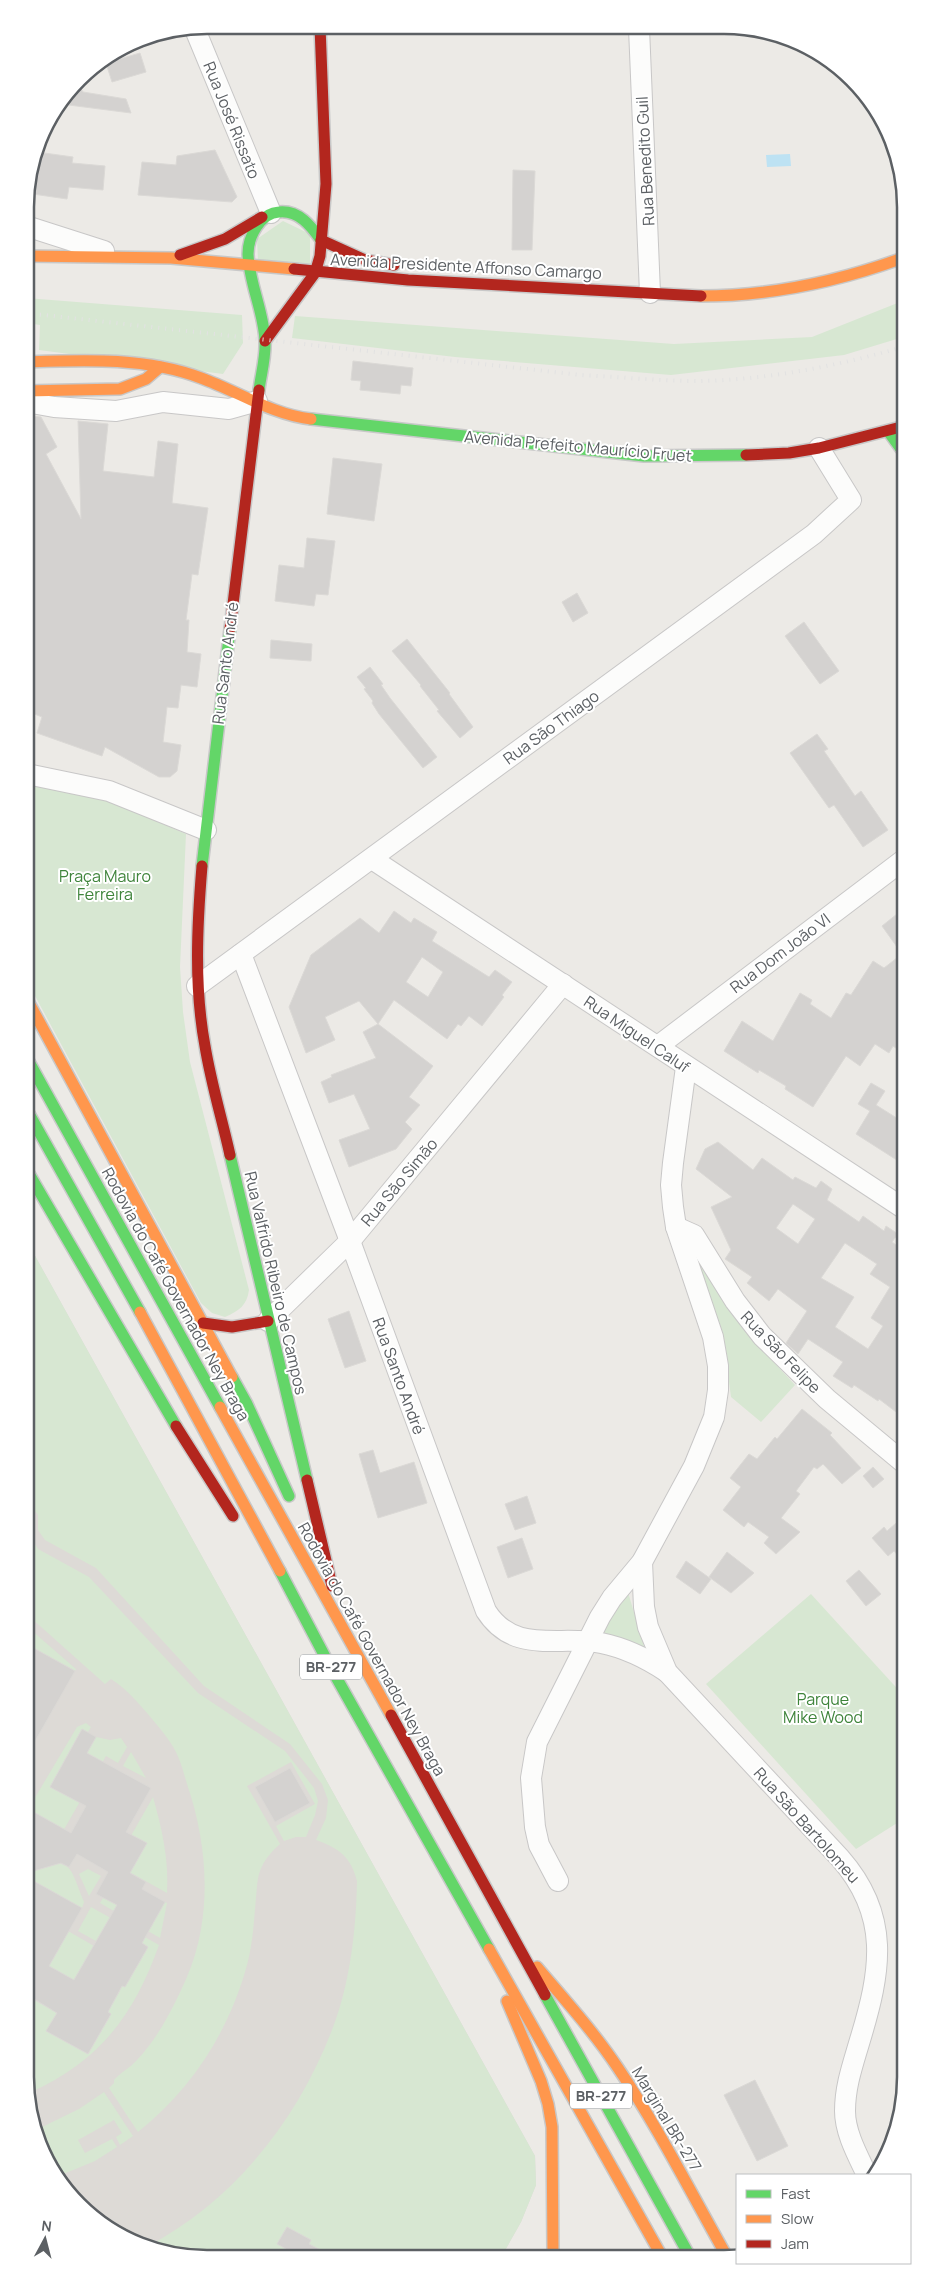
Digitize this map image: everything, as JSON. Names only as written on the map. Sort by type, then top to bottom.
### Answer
[{"type":"main road","points":[[316,273],[320,256],[326,184],[320,34]]},
{"type":"main road","points":[[297,215],[310,206],[326,184]]},
{"type":"main road","points":[[171,258],[212,245],[266,215],[284,212],[297,215],[311,225],[320,240],[365,260],[402,266]]},
{"type":"main road","points":[[251,266],[248,254],[249,240],[254,227],[266,215]]},
{"type":"main road","name":"Avenida Presidente Affonso Camargo","points":[[34,256],[171,258],[316,273],[650,294],[742,295],[783,291],[861,273],[897,260]]},
{"type":"main road","name":"Rua Santo André","points":[[197,986],[200,891],[206,830],[265,340],[251,266]]},
{"type":"main road","points":[[430,270],[604,290]]},
{"type":"main road","name":"Rua Santo André","points":[[265,340],[316,273]]},
{"type":"main road","name":"Avenida Prefeito Maurício Fruet","points":[[34,362],[109,360],[160,367],[216,384],[294,417],[644,456],[744,457],[819,448],[897,428]]},
{"type":"main road","points":[[34,399],[120,389],[146,380],[160,367]]},
{"type":"main road","points":[[888,431],[897,443]]},
{"type":"main road","name":"Rua Valfrido Ribeiro de Campos","points":[[197,986],[204,1048],[332,1586]]},
{"type":"main road","points":[[34,1012],[247,1404],[292,1503]]},
{"type":"main road","name":"Rodovia do Café Governador Ney Braga","points":[[34,1071],[686,2250]]},
{"type":"main road","name":"BR-277","points":[[34,1123],[186,1395],[331,1668],[658,2250]]},
{"type":"main road","points":[[34,1183],[110,1318],[188,1449],[241,1530]]},
{"type":"main road","points":[[203,1323],[232,1327],[268,1321]]},
{"type":"main road","points":[[308,1536],[381,1698]]},
{"type":"main road","points":[[257,1554],[331,1668]]},
{"type":"main road","points":[[481,1936],[541,2081],[548,2104],[552,2127],[553,2250]]},
{"type":"main road","name":"Marginal BR-277","points":[[514,1940],[586,2025],[616,2067],[669,2152],[723,2250]]},
{"type":"street","name":"Rua José Rissato","points":[[196,34],[266,215]]},
{"type":"street","name":"Rua Benedito Guil","points":[[639,34],[650,294]]},
{"type":"street","points":[[34,228],[124,258]]},
{"type":"street","points":[[34,229],[43,242],[34,253]]},
{"type":"street","points":[[34,400],[116,411],[163,402],[229,409],[257,401]]},
{"type":"street","name":"Rua São Thiago","points":[[197,986],[802,543],[851,500],[819,448]]},
{"type":"street","points":[[34,775],[109,791],[206,830]]},
{"type":"street","name":"Rua Miguel Caluf","points":[[372,859],[897,1204]]},
{"type":"street","name":"Rua Dom João VI","points":[[658,1046],[897,865]]},
{"type":"street","name":"Rua Santo André","points":[[241,954],[350,1241],[486,1611],[500,1628],[520,1638],[586,1641],[608,1645],[635,1653],[667,1672]]},
{"type":"street","name":"Rua São Simão","points":[[268,1321],[350,1241],[563,984]]},
{"type":"street","points":[[558,1881],[547,1863],[537,1836],[531,1799],[531,1778],[538,1742],[586,1641],[612,1598],[642,1562],[698,1458],[714,1417],[718,1390],[718,1366],[713,1337],[676,1227],[671,1185],[686,1066]]},
{"type":"street","name":"Rua São Felipe","points":[[676,1227],[694,1236],[730,1294],[762,1336],[827,1399],[897,1457]]},
{"type":"street","name":"Rua São Bartolomeu","points":[[642,1562],[644,1607],[648,1628],[667,1672],[840,1858],[864,1889],[871,1907],[876,1928],[876,1973],[869,2011],[846,2091],[845,2113],[850,2133],[867,2174]]},
{"type":"shaded area","points":[[34,1254],[535,2156],[536,2185],[521,2222],[505,2250],[195,2250],[151,2241],[120,2227],[101,2215],[84,2200],[69,2183],[57,2164],[47,2144],[40,2122],[35,2100],[34,2078]]},
{"type":"green space","points":[[283,221],[310,234],[310,266],[258,261],[257,239]]},
{"type":"green space","points":[[34,299],[242,315],[243,343],[223,374],[39,350],[40,325],[34,324]]},
{"type":"green space","points":[[897,303],[897,339],[844,355],[671,375],[455,357],[292,338],[295,316],[674,344],[812,337]]},
{"type":"green space","name":"Praça Mauro Ferreira","points":[[34,785],[110,801],[186,834],[180,967],[183,1012],[190,1062],[249,1290],[242,1307],[225,1317],[212,1313],[201,1303],[34,994]]},
{"type":"green space","points":[[687,1239],[723,1301],[745,1331],[795,1385],[761,1422],[731,1397],[724,1344]]},
{"type":"green space","points":[[34,1254],[535,2156],[536,2185],[521,2222],[505,2250],[195,2250],[154,2242],[207,2207],[234,2183],[281,2127],[318,2064],[332,2030],[348,1976],[355,1919],[357,1881],[351,1866],[343,1854],[331,1846],[316,1840],[326,1818],[328,1800],[322,1784],[290,1744],[204,1686],[96,1568],[45,1540],[38,1530],[38,1515],[34,1510]]},
{"type":"green space","points":[[34,1543],[38,1549],[89,1577],[198,1693],[285,1751],[314,1788],[318,1801],[315,1815],[306,1837],[296,1837],[284,1841],[276,1826],[315,1804],[291,1762],[247,1786],[280,1844],[266,1860],[259,1874],[251,1948],[247,1965],[230,2013],[206,2057],[175,2097],[138,2132],[109,2088],[114,2083],[114,2080],[145,2051],[159,2031],[182,1988],[195,1954],[201,1930],[205,1880],[200,1831],[179,1760],[173,1747],[163,1732],[126,1690],[111,1679],[105,1684],[34,1621]]},
{"type":"green space","points":[[627,1589],[645,1649],[598,1636]]},
{"type":"green space","name":"Parque Mike Wood","points":[[811,1594],[897,1688],[897,1823],[856,1849],[706,1684]]},
{"type":"green space","points":[[34,1632],[76,1669],[75,1671],[34,1649]]},
{"type":"green space","points":[[86,1723],[91,1727],[88,1732],[82,1729],[50,1787],[86,1753],[96,1737],[110,1740],[121,1738],[127,1747],[118,1763],[106,1756],[50,1854],[34,1816],[34,1799],[77,1727]]},
{"type":"green space","points":[[131,1752],[146,1778],[123,1766]]},
{"type":"green space","points":[[153,1797],[164,1845],[167,1893],[115,1864]]},
{"type":"green space","points":[[34,1863],[55,1863],[68,1868],[72,1872],[84,1902],[82,1908],[34,1881]]},
{"type":"green space","points":[[88,1869],[101,1876],[89,1896],[79,1874]]},
{"type":"green space","points":[[103,1898],[123,1908],[167,1903],[160,1938],[100,1903]]},
{"type":"green space","points":[[91,1907],[159,1945],[138,1993],[126,2014],[111,2033],[77,2066],[35,2090],[34,2000],[57,2013],[47,2031],[88,2054],[111,2014],[34,1969],[34,1935],[68,1931],[94,1946],[84,1964],[125,1987],[148,1947],[107,1923],[96,1941],[78,1931]],"holes":[[[81,1968],[120,1991],[109,2009],[70,1986]]]},
{"type":"green space","points":[[104,2092],[133,2136],[120,2145],[116,2137],[122,2133],[114,2120],[78,2140],[85,2153],[112,2139],[117,2147],[95,2161],[63,2174],[47,2144],[42,2127],[79,2109]]},
{"type":"water","points":[[790,154],[791,166],[767,167],[766,155]]},
{"type":"building","points":[[140,53],[146,72],[112,82],[107,66],[116,60]]},
{"type":"building","points":[[81,88],[83,92],[126,99],[131,113],[68,105]]},
{"type":"building","points":[[215,150],[237,197],[232,202],[138,195],[142,162],[176,165],[177,156]]},
{"type":"building","points":[[43,153],[73,157],[72,163],[105,166],[103,190],[69,187],[67,199],[34,194]]},
{"type":"building","points":[[513,170],[535,171],[532,250],[512,250]]},
{"type":"building","points":[[353,361],[413,368],[411,386],[401,385],[400,394],[360,390],[361,381],[351,380]]},
{"type":"building","points":[[34,416],[41,417],[57,447],[46,454],[81,519],[78,421],[108,424],[103,471],[154,477],[158,441],[178,444],[172,503],[208,508],[198,575],[192,574],[186,620],[189,620],[187,652],[201,654],[197,687],[181,685],[178,708],[167,707],[163,742],[181,745],[177,771],[170,777],[159,777],[105,747],[102,756],[37,733],[42,717],[34,714]]},
{"type":"building","points":[[333,458],[382,464],[374,521],[327,514]]},
{"type":"building","points":[[307,538],[335,541],[328,595],[316,594],[314,606],[275,601],[279,565],[304,568]]},
{"type":"building","points":[[577,593],[588,613],[573,622],[562,602]]},
{"type":"building","points":[[804,622],[839,671],[820,684],[785,636]]},
{"type":"building","points":[[407,639],[450,693],[473,727],[460,738],[437,711],[439,710],[421,685],[392,651]]},
{"type":"building","points":[[271,640],[312,644],[311,661],[270,658]]},
{"type":"building","points":[[370,667],[383,684],[381,685],[390,698],[437,757],[423,768],[379,714],[372,703],[373,701],[364,689],[366,688],[357,677]]},
{"type":"building","points":[[817,734],[828,749],[824,751],[855,796],[861,791],[888,830],[863,847],[834,805],[829,808],[790,753]]},
{"type":"building","points":[[394,911],[411,923],[414,918],[437,932],[432,941],[489,977],[495,970],[512,982],[502,995],[504,997],[482,1026],[469,1016],[461,1026],[458,1024],[447,1039],[394,1000],[378,1024],[359,1001],[325,1017],[335,1040],[306,1053],[289,1007],[311,955],[360,918],[379,933]],"holes":[[[422,957],[443,972],[428,997],[406,982]]]},
{"type":"building","points":[[897,914],[897,947],[882,926]]},
{"type":"building","points":[[897,958],[897,1049],[893,1046],[889,1053],[875,1044],[860,1066],[846,1056],[813,1107],[785,1089],[786,1086],[759,1070],[758,1073],[724,1051],[742,1021],[773,1041],[800,993],[812,1000],[810,1004],[831,1018],[846,993],[851,995],[873,961],[884,968]]},
{"type":"building","points":[[378,1024],[433,1066],[409,1097],[420,1105],[405,1122],[412,1129],[396,1149],[349,1167],[339,1140],[370,1129],[354,1094],[329,1103],[321,1082],[332,1077],[331,1075],[376,1058],[363,1032]]},
{"type":"building","points":[[871,1083],[885,1091],[876,1105],[897,1118],[897,1160],[856,1134],[870,1111],[858,1104]]},
{"type":"building","points":[[718,1142],[753,1170],[762,1158],[793,1180],[795,1177],[816,1188],[821,1181],[832,1189],[827,1200],[859,1222],[863,1216],[884,1231],[886,1226],[897,1233],[892,1242],[897,1246],[897,1413],[879,1399],[878,1401],[854,1385],[852,1388],[833,1376],[843,1362],[808,1339],[798,1354],[786,1343],[807,1311],[778,1289],[769,1301],[747,1283],[752,1277],[725,1259],[731,1250],[711,1207],[732,1197],[696,1169],[705,1149]],"holes":[[[793,1204],[815,1219],[798,1244],[776,1228]],[[845,1243],[877,1264],[870,1274],[890,1287],[871,1318],[883,1326],[868,1349],[835,1327],[854,1297],[821,1278]]]},
{"type":"building","points":[[349,1311],[366,1361],[345,1368],[328,1319]]},
{"type":"building","points":[[802,1409],[832,1433],[830,1435],[861,1468],[842,1484],[823,1464],[817,1469],[814,1467],[796,1491],[800,1494],[781,1518],[800,1532],[776,1554],[764,1543],[769,1537],[748,1522],[744,1527],[723,1510],[741,1487],[730,1478],[749,1454],[757,1459]]},
{"type":"building","points":[[373,1450],[380,1473],[414,1462],[427,1503],[378,1518],[359,1454]]},
{"type":"building","points":[[873,1467],[884,1479],[873,1488],[863,1476]]},
{"type":"building","points":[[527,1496],[536,1523],[515,1530],[505,1504]]},
{"type":"building","points":[[897,1522],[897,1554],[894,1551],[888,1556],[872,1538],[884,1527],[887,1531]]},
{"type":"building","points":[[522,1538],[533,1569],[508,1578],[497,1547]]},
{"type":"building","points":[[727,1552],[754,1573],[731,1593],[709,1577]]},
{"type":"building","points":[[686,1561],[711,1579],[700,1594],[676,1577]]},
{"type":"building","points":[[859,1570],[881,1594],[866,1606],[846,1581]]},
{"type":"building","points":[[34,1648],[75,1671],[34,1743]]},
{"type":"building","points":[[82,1729],[96,1737],[87,1753],[151,1788],[126,1832],[147,1843],[130,1873],[146,1882],[142,1889],[165,1902],[142,1943],[148,1947],[125,1987],[122,1986],[108,2012],[111,2014],[88,2054],[46,2031],[57,2013],[34,1999],[34,1881],[82,1908],[49,1966],[74,1980],[117,1905],[96,1894],[108,1872],[77,1854],[69,1867],[61,1863],[34,1871],[34,1812],[71,1833],[86,1806],[50,1787]]},
{"type":"building","points":[[290,1768],[310,1803],[275,1822],[255,1787]]},
{"type":"building","points":[[755,2080],[788,2146],[757,2161],[724,2095]]},
{"type":"building","points":[[287,2227],[311,2240],[309,2244],[320,2250],[288,2250],[277,2244]]},
{"type":"railway","points":[[34,314],[581,375],[669,380],[724,380],[775,375],[851,361],[897,349]]},
{"type":"traffic: fast","points":[[259,390],[265,341],[262,319],[249,265],[250,240],[261,221],[272,213],[279,212],[298,216],[313,229],[321,240]]},
{"type":"traffic: fast","points":[[311,419],[644,456],[746,455]]},
{"type":"traffic: fast","points":[[888,431],[897,443]]},
{"type":"traffic: fast","points":[[202,866],[230,629]]},
{"type":"traffic: fast","points":[[34,1071],[220,1407]]},
{"type":"traffic: fast","points":[[34,1123],[140,1312]]},
{"type":"traffic: fast","points":[[230,1155],[307,1480]]},
{"type":"traffic: fast","points":[[34,1182],[176,1426]]},
{"type":"traffic: fast","points":[[232,1377],[247,1404],[289,1496]]},
{"type":"traffic: fast","points":[[280,1571],[331,1668],[489,1949]]},
{"type":"traffic: fast","points":[[545,1995],[686,2250]]},
{"type":"traffic: slow","points":[[34,256],[171,258],[294,269]]},
{"type":"traffic: slow","points":[[701,296],[752,293],[802,286],[827,281],[897,260]]},
{"type":"traffic: slow","points":[[34,362],[114,361],[158,366],[215,383],[283,413],[311,419]]},
{"type":"traffic: slow","points":[[34,391],[120,389],[146,379],[160,367]]},
{"type":"traffic: slow","points":[[34,1012],[232,1377]]},
{"type":"traffic: slow","points":[[140,1312],[280,1571]]},
{"type":"traffic: slow","points":[[220,1407],[391,1715]]},
{"type":"traffic: slow","points":[[489,1949],[658,2250]]},
{"type":"traffic: slow","points":[[537,1967],[589,2029],[633,2090],[723,2250]]},
{"type":"traffic: slow","points":[[507,2001],[541,2081],[548,2104],[552,2127],[553,2250]]},
{"type":"traffic: jam","points":[[265,341],[315,273],[320,256],[326,184],[320,34]]},
{"type":"traffic: jam","points":[[180,255],[225,239],[262,217]]},
{"type":"traffic: jam","points":[[321,240],[365,260],[394,265]]},
{"type":"traffic: jam","points":[[294,269],[408,280],[701,296]]},
{"type":"traffic: jam","points":[[230,629],[259,390]]},
{"type":"traffic: jam","points":[[746,455],[789,453],[819,448],[897,428]]},
{"type":"traffic: jam","points":[[202,866],[198,934],[199,1001],[207,1060],[230,1155]]},
{"type":"traffic: jam","points":[[203,1323],[232,1327],[268,1321]]},
{"type":"traffic: jam","points":[[176,1426],[233,1516]]},
{"type":"traffic: jam","points":[[307,1480],[332,1586]]},
{"type":"traffic: jam","points":[[391,1715],[545,1995]]}]
